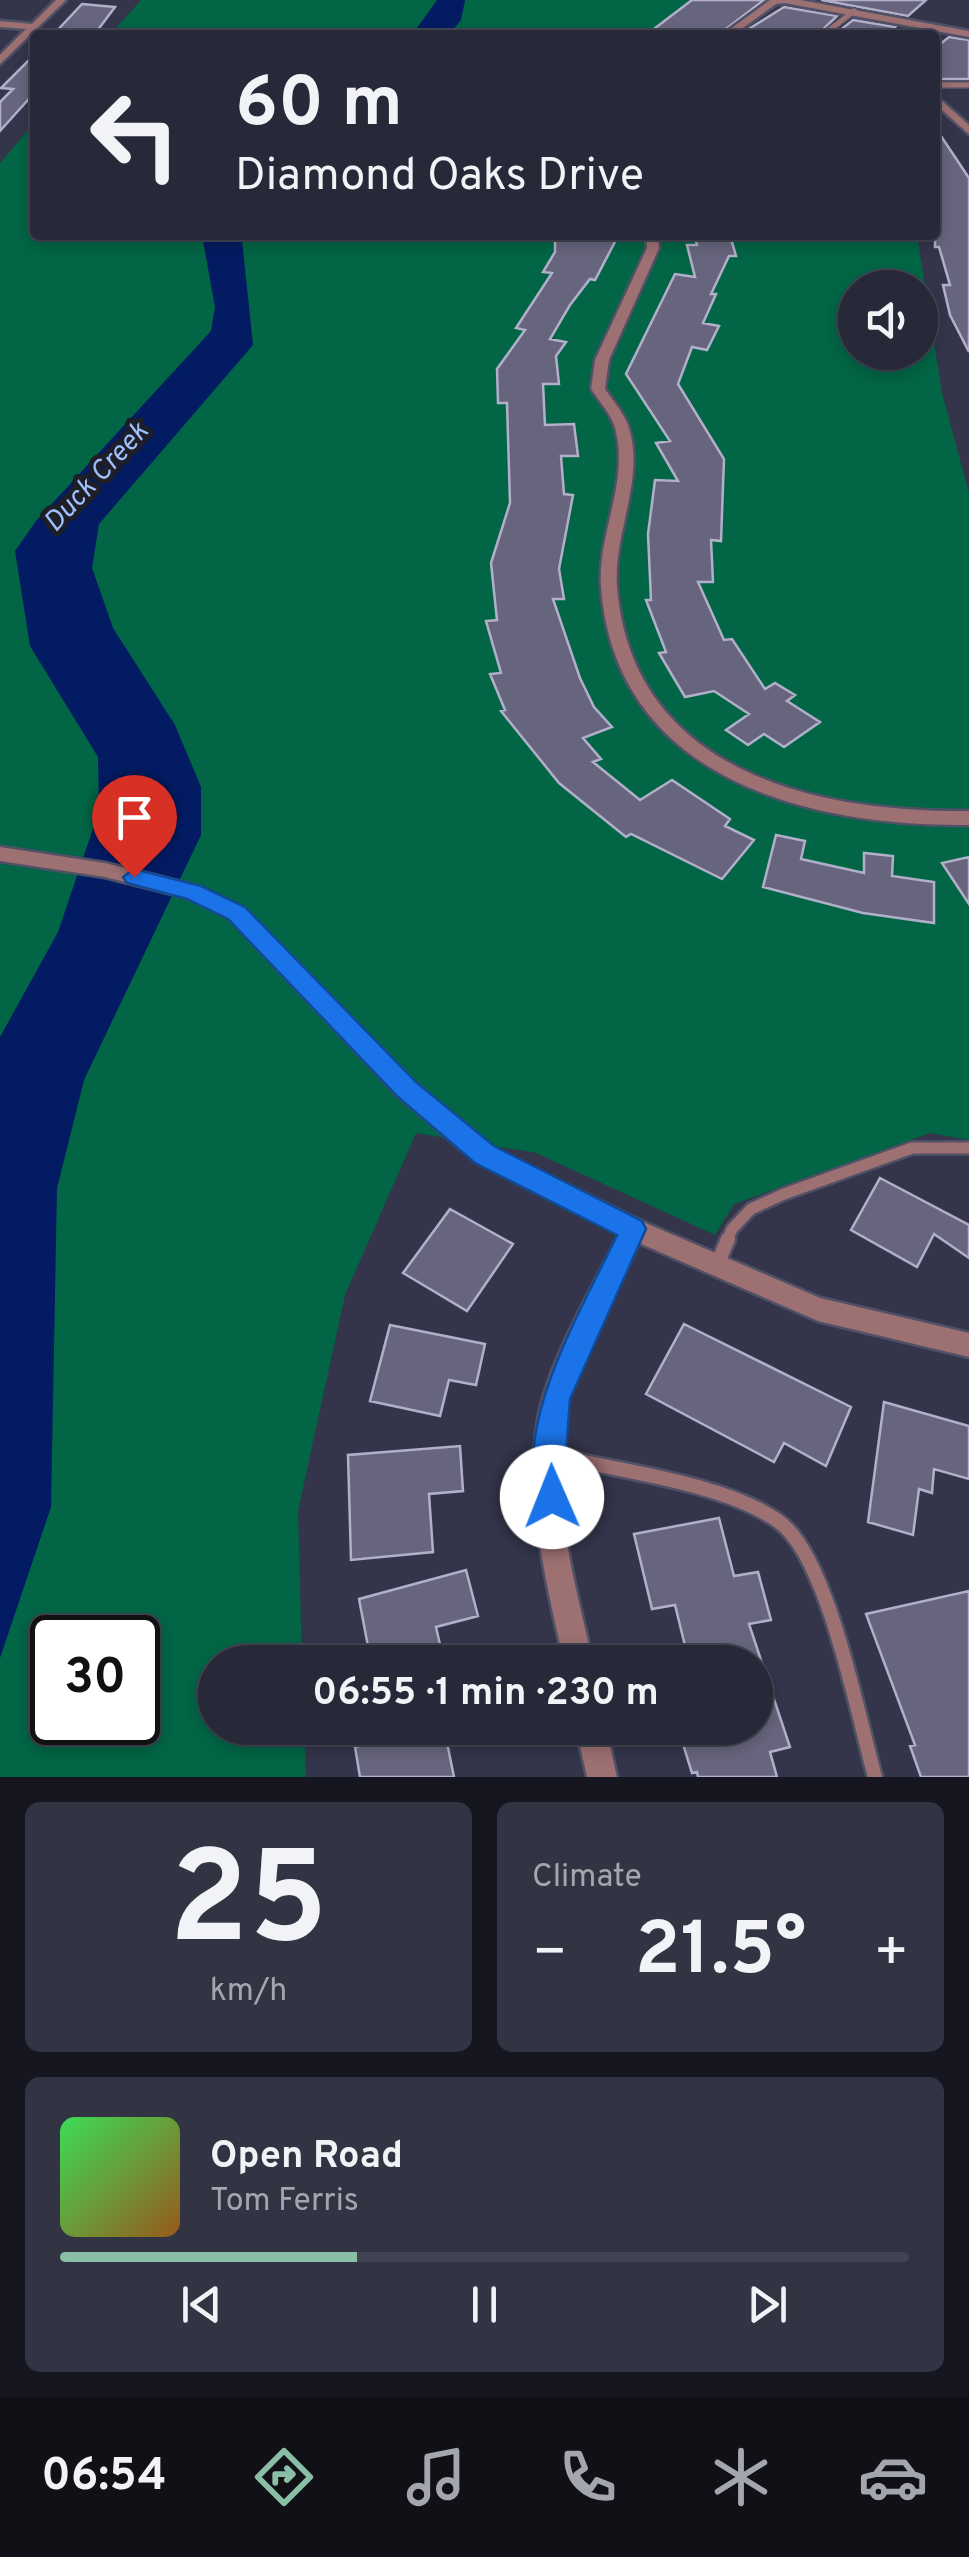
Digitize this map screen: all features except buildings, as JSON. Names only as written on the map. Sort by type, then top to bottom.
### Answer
[{"type":"street","points":[[1,59],[60,0]]},
{"type":"street","points":[[735,30],[773,2],[784,0],[969,34]]},
{"type":"street","points":[[0,24],[34,26]]},
{"type":"street","points":[[926,30],[930,26]]},
{"type":"street","points":[[940,102],[966,125]]},
{"type":"street","points":[[652,240],[653,248],[602,360],[598,390],[621,424],[624,443],[625,470],[609,587],[615,638],[636,682],[655,716],[673,734],[714,763],[760,786],[808,804],[872,817],[969,818]]},
{"type":"street","points":[[0,854],[106,870],[193,892],[236,913],[407,1090],[484,1154],[633,1229],[818,1309],[969,1345]]},
{"type":"street","points":[[575,1645],[557,1557],[550,1455],[556,1399],[633,1229]]},
{"type":"street","points":[[595,1745],[602,1777]]},
{"type":"lane","points":[[829,30],[854,11]]},
{"type":"lane","points":[[940,85],[969,85]]},
{"type":"lane","points":[[716,1266],[732,1229],[752,1210],[784,1194],[912,1148],[969,1148]]},
{"type":"lane","points":[[550,1455],[732,1497],[781,1522],[810,1561],[830,1614],[875,1777]]},
{"type":"green space","points":[[141,0],[770,0],[729,30],[114,30]]},
{"type":"green space","points":[[30,128],[30,240],[918,240],[923,270],[838,270],[838,370],[938,368],[969,493],[969,1140],[930,1133],[734,1204],[715,1235],[536,1153],[416,1133],[345,1295],[298,1511],[302,1645],[198,1645],[198,1745],[305,1745],[306,1777],[0,1777],[0,163]]},
{"type":"water","points":[[437,0],[465,0],[461,20],[453,30],[416,30]]},
{"type":"water","name":"Duck Creek","points":[[203,240],[242,240],[253,345],[99,524],[92,568],[113,628],[175,725],[201,787],[201,835],[84,1080],[57,1188],[51,1507],[0,1658],[0,1037],[58,932],[99,811],[98,757],[30,646],[15,551],[36,521],[211,331],[215,307]]},
{"type":"route","points":[[134,877],[193,892],[236,913],[407,1090],[484,1154],[633,1229],[556,1399],[549,1466],[552,1497]]}]
